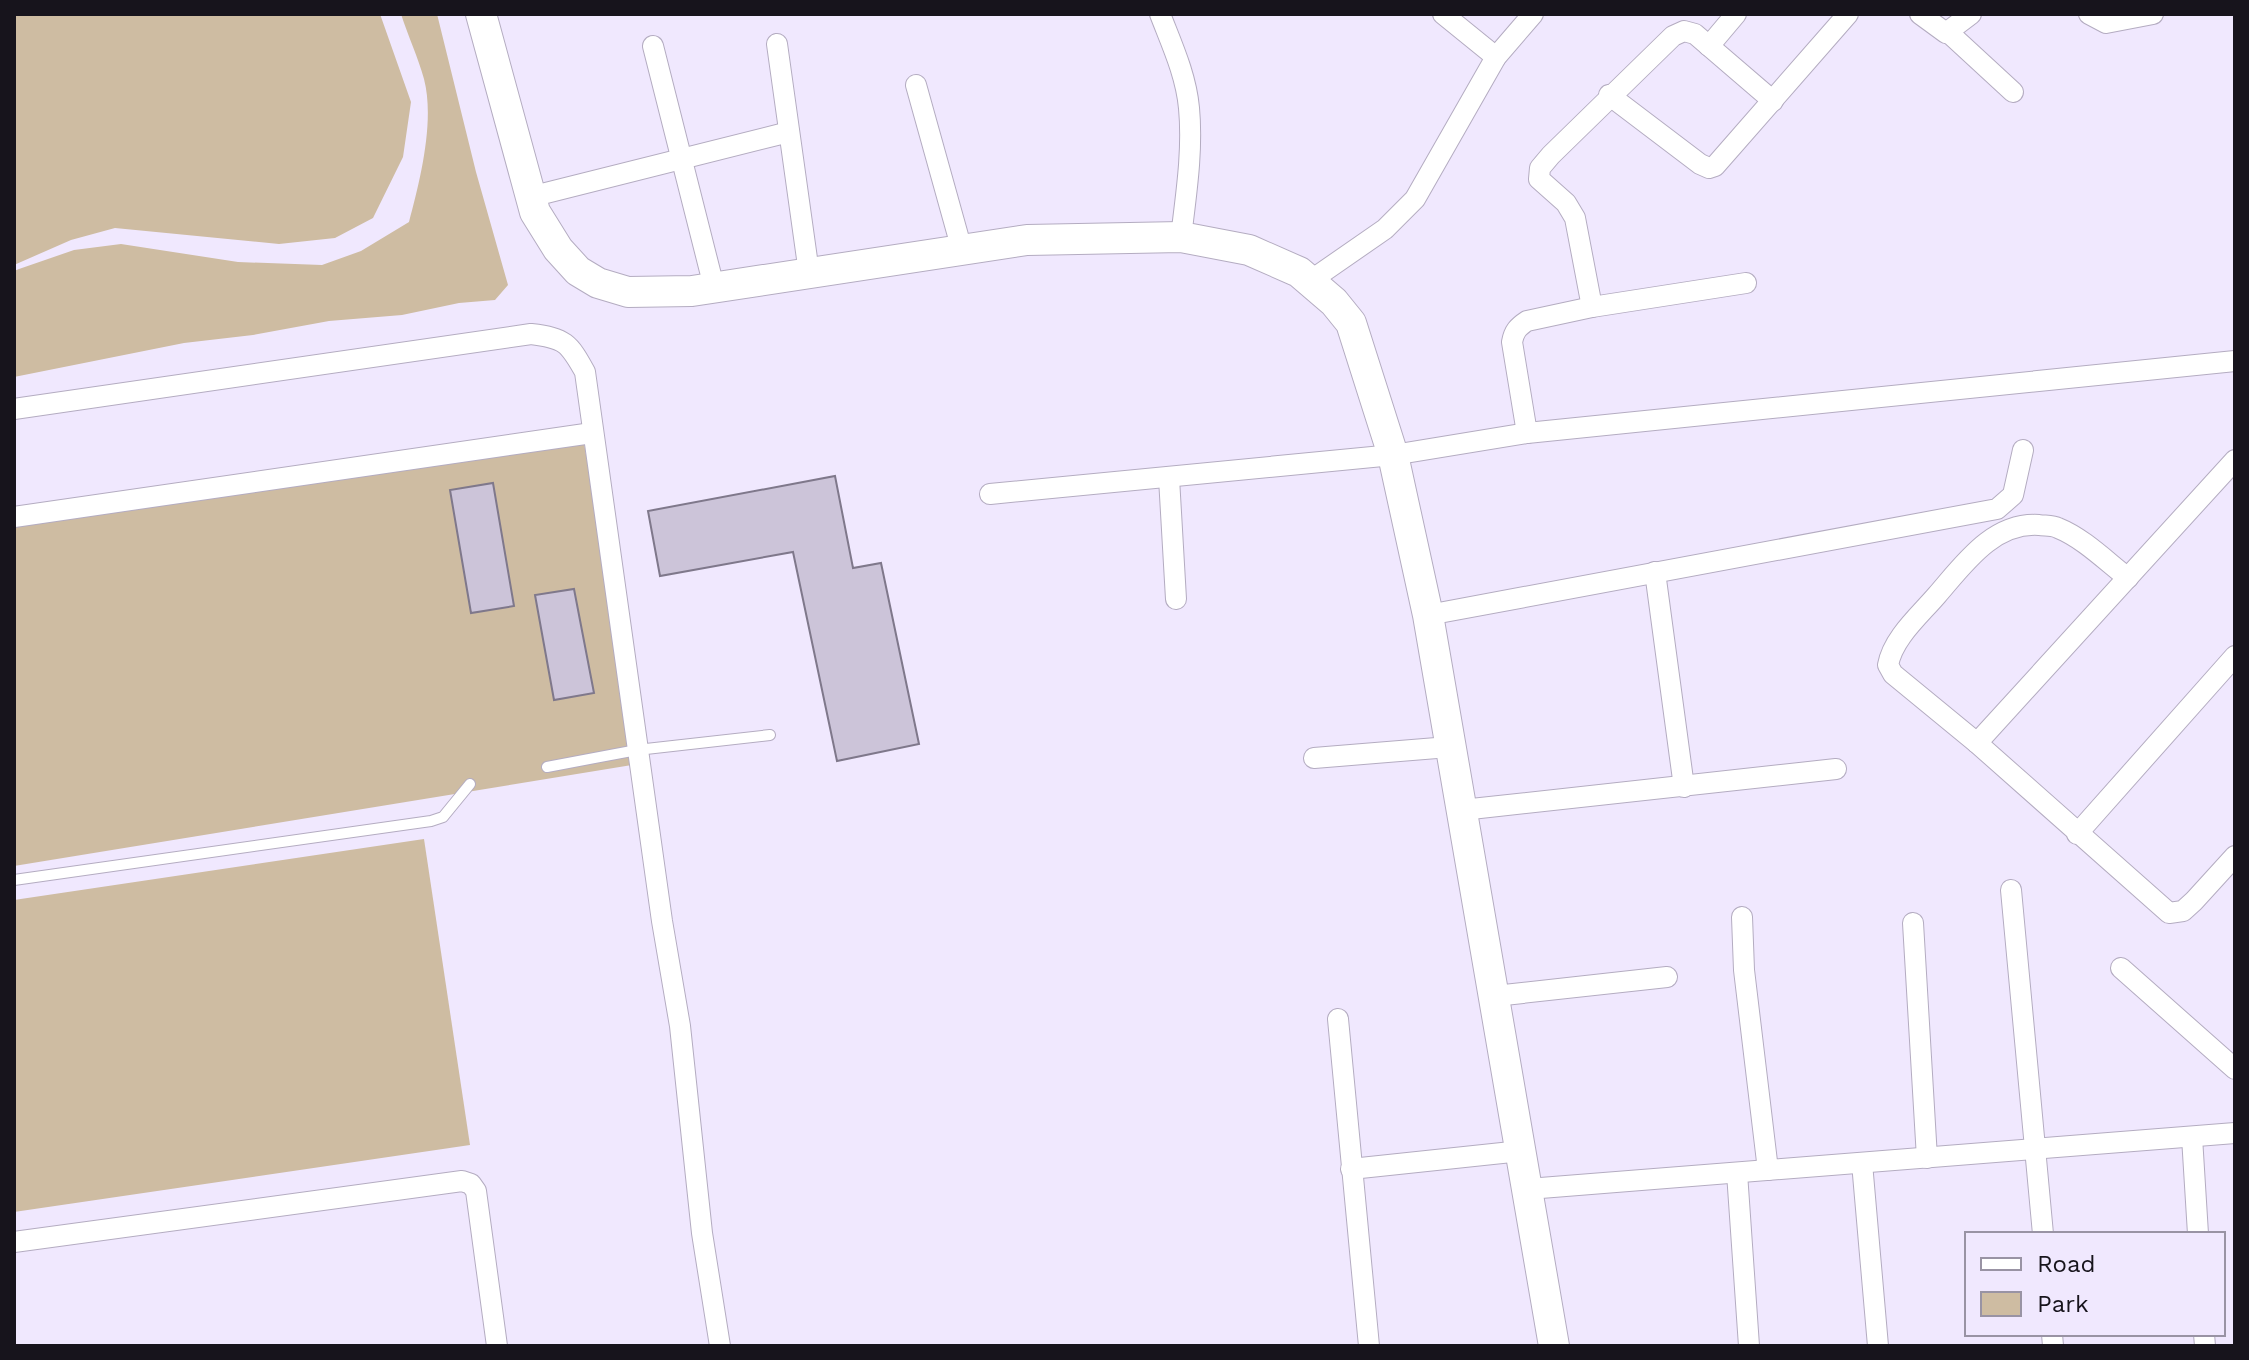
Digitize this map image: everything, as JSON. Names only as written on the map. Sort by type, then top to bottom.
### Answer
[{"type":"street","points":[[481,14],[535,212],[558,249],[578,271],[598,283],[628,292],[692,291],[1027,240],[1181,237],[1249,250],[1299,272],[1334,302],[1351,323],[1393,455],[1428,615],[1554,1346]]},
{"type":"street","points":[[1160,14],[1180,65],[1189,107],[1190,149],[1181,237]]},
{"type":"street","points":[[1443,14],[1496,57]]},
{"type":"street","points":[[1310,281],[1385,229],[1415,199],[1496,57],[1533,14]]},
{"type":"street","points":[[1709,46],[1736,14]]},
{"type":"street","points":[[1609,95],[1709,168],[1719,162],[1848,14]]},
{"type":"street","points":[[1920,14],[1942,32],[1949,33],[2013,92]]},
{"type":"street","points":[[1949,33],[1971,14]]},
{"type":"street","points":[[2089,14],[2106,23],[2153,14]]},
{"type":"street","points":[[1592,307],[1575,218],[1566,203],[1541,182],[1538,175],[1551,155],[1609,95],[1673,36],[1684,31],[1695,34],[1773,101]]},
{"type":"street","points":[[777,44],[809,273]]},
{"type":"street","points":[[653,46],[714,287]]},
{"type":"street","points":[[916,85],[962,250]]},
{"type":"street","points":[[530,197],[789,132]]},
{"type":"street","points":[[1527,433],[1512,342],[1513,332],[1527,321],[1592,307],[1746,283]]},
{"type":"street","points":[[14,409],[531,334],[556,337],[571,346],[585,372],[637,750],[680,1026],[702,1233],[720,1346]]},
{"type":"street","points":[[990,494],[1393,455],[1527,433],[2235,361]]},
{"type":"street","points":[[14,517],[592,433]]},
{"type":"street","points":[[1428,615],[1997,509],[2013,495],[2023,450]]},
{"type":"street","points":[[1977,743],[2235,460]]},
{"type":"street","points":[[1169,478],[1176,599]]},
{"type":"street","points":[[2128,578],[2056,526],[2010,528],[1969,557],[1896,644],[1888,665],[1893,674],[1977,743],[2169,913],[2183,911],[2235,856]]},
{"type":"street","points":[[1655,572],[1684,787]]},
{"type":"street","points":[[2077,834],[2235,656]]},
{"type":"street","points":[[1314,758],[1449,747]]},
{"type":"street","points":[[1462,810],[1836,769]]},
{"type":"street","points":[[2011,890],[2043,1232]]},
{"type":"street","points":[[1742,917],[1744,970],[1768,1170]]},
{"type":"street","points":[[1913,923],[1927,1158]]},
{"type":"street","points":[[2121,968],[2235,1069]]},
{"type":"street","points":[[1495,996],[1667,977]]},
{"type":"street","points":[[1338,1019],[1369,1346]]},
{"type":"street","points":[[1528,1189],[2235,1133]]},
{"type":"street","points":[[2192,1137],[2198,1232]]},
{"type":"street","points":[[1351,1169],[1521,1151]]},
{"type":"street","points":[[1862,1163],[1878,1346]]},
{"type":"street","points":[[1737,1173],[1749,1346]]},
{"type":"street","points":[[14,1242],[462,1181],[471,1184],[476,1191],[497,1346]]},
{"type":"lane","points":[[547,767],[637,750],[770,735]]},
{"type":"lane","points":[[14,880],[431,821],[443,817],[470,784]]},
{"type":"green space","points":[[14,14],[380,14],[411,102],[403,157],[373,218],[335,238],[279,244],[115,228],[71,240],[14,265]]},
{"type":"green space","points":[[401,14],[437,14],[508,285],[495,300],[184,343],[14,377],[14,271],[19,269],[74,250],[121,244],[238,262],[322,265],[361,251],[409,222],[421,170],[428,113],[424,79]]},
{"type":"green space","points":[[581,425],[638,764],[14,866],[14,518]]},
{"type":"green space","points":[[424,839],[470,1145],[14,1212],[14,900]]},
{"type":"building","points":[[835,476],[853,568],[881,563],[919,744],[837,761],[793,552],[660,576],[648,511]]},
{"type":"building","points":[[493,483],[514,606],[471,613],[450,490]]},
{"type":"building","points":[[574,589],[594,693],[554,700],[535,595]]}]
